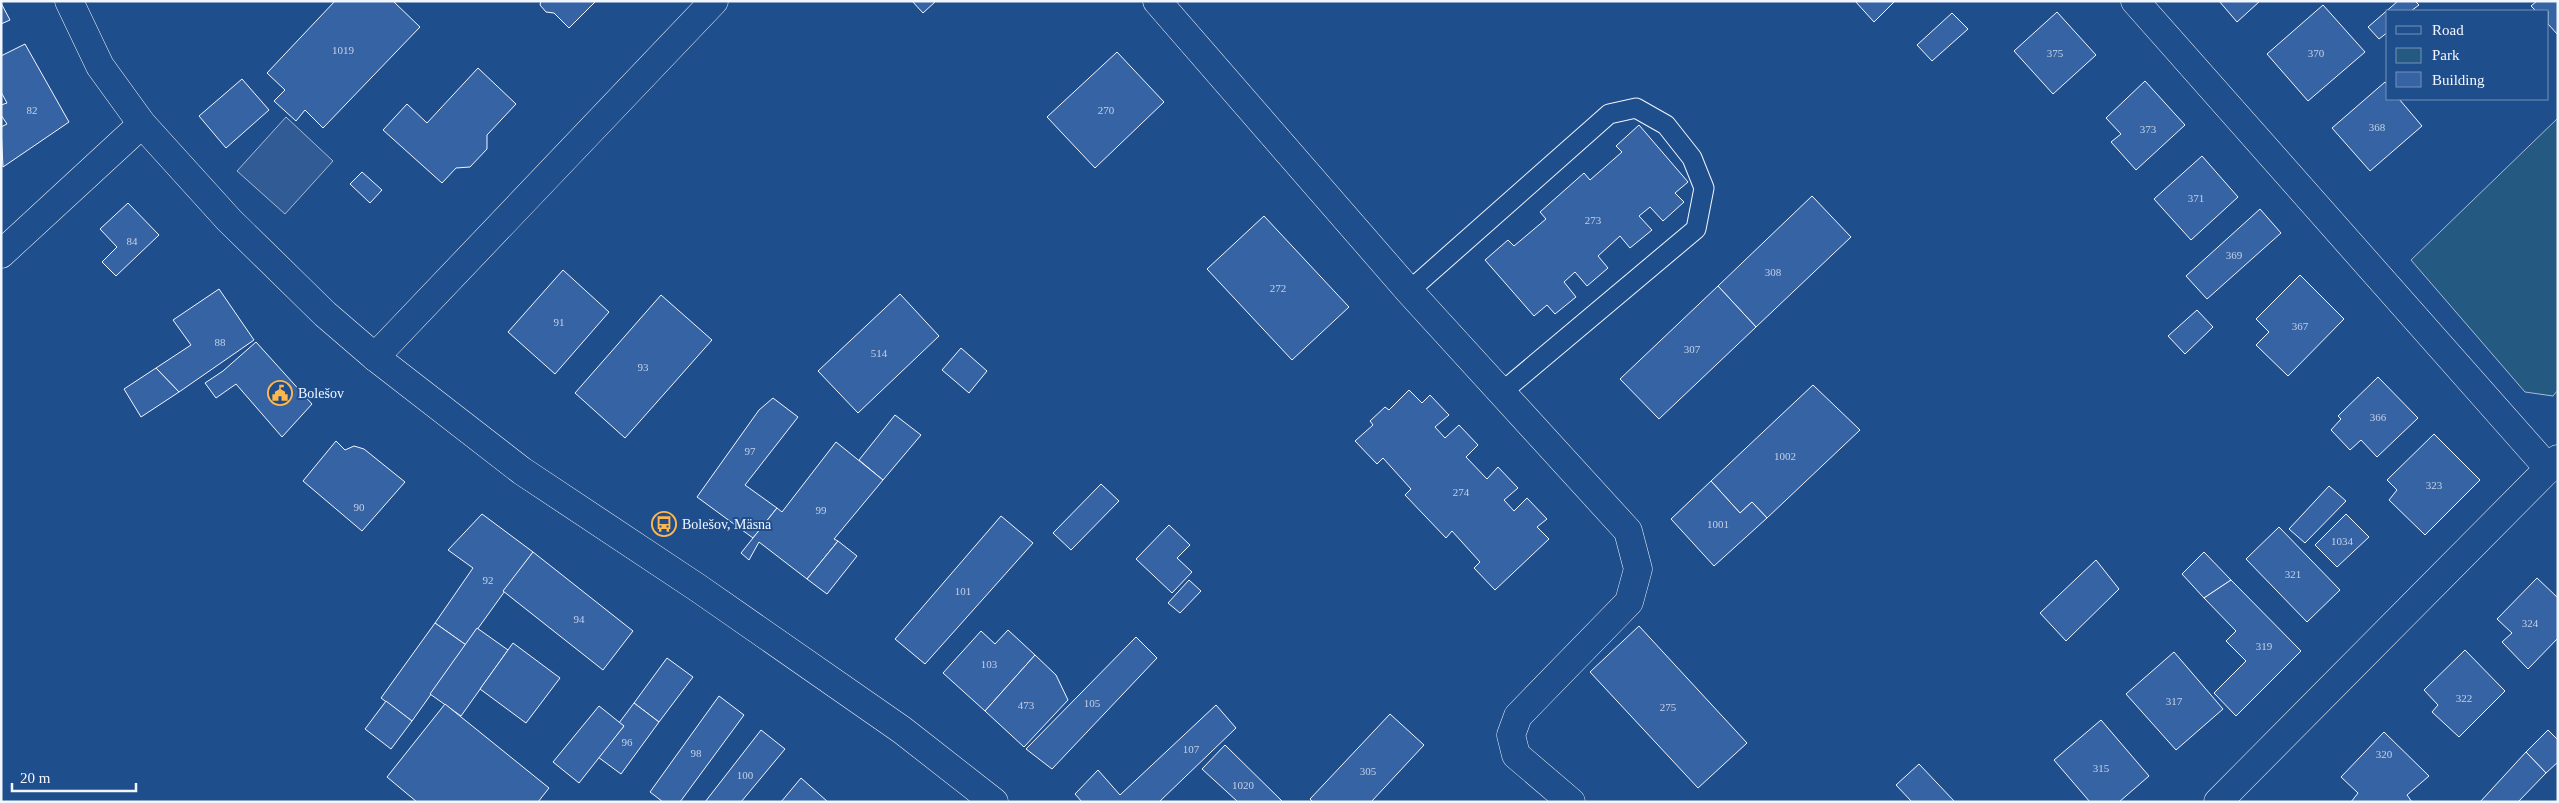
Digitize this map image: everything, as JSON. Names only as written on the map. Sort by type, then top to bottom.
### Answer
[{"type":"street","points":[[68,1],[100,66],[142,124],[228,220],[325,314],[375,357],[522,471],[698,588],[902,730],[994,802]]},
{"type":"street","points":[[375,357],[714,1]]},
{"type":"street","points":[[1157,1],[1409,291],[1628,531],[1638,569],[1629,602],[1518,716],[1511,735],[1516,755],[1571,802]]},
{"type":"street","points":[[2135,1],[2553,464],[2218,802]]},
{"type":"street","points":[[1,254],[142,124]]},
{"type":"lane","points":[[1409,291],[1609,114],[1636,108],[1666,125],[1692,158],[1704,188],[1696,229],[1502,392]]},
{"type":"green space","points":[[2558,118],[2558,390],[2553,396],[2525,392],[2411,260]]},
{"type":"shaded area","points":[[286,117],[333,161],[285,214],[237,171]]},
{"type":"building","points":[[335,1],[393,1],[420,27],[323,128],[305,110],[296,121],[274,101],[285,90],[267,73]]},
{"type":"building","points":[[541,1],[596,1],[569,28],[554,13],[546,12],[540,5]]},
{"type":"building","points":[[912,1],[936,1],[923,13]]},
{"type":"building","points":[[1855,1],[1895,1],[1874,22]]},
{"type":"building","points":[[2219,1],[2260,1],[2237,22]]},
{"type":"building","points":[[2398,1],[2415,1],[2419,5],[2412,10],[2388,10]]},
{"type":"building","points":[[2537,1],[2558,1],[2558,35],[2549,25],[2549,10],[2535,10],[2531,6]]},
{"type":"building","points":[[1,3],[10,20],[1,24]]},
{"type":"building","points":[[2323,5],[2365,52],[2308,101],[2267,54]]},
{"type":"building","points":[[2386,11],[2386,34],[2379,39],[2368,27]]},
{"type":"building","points":[[2057,12],[2096,55],[2053,94],[2014,51]]},
{"type":"building","points":[[1952,13],[1968,29],[1932,61],[1917,45]]},
{"type":"building","points":[[25,44],[69,122],[3,167],[1,127],[7,124],[1,115],[1,105],[7,103],[1,92],[1,56]]},
{"type":"building","points":[[1117,52],[1164,102],[1095,168],[1047,117]]},
{"type":"building","points":[[478,68],[516,104],[487,135],[487,149],[470,167],[456,168],[442,183],[383,130],[407,104],[427,123]]},
{"type":"building","points":[[242,79],[269,110],[226,148],[199,116]]},
{"type":"building","points":[[2145,81],[2185,125],[2136,170],[2111,142],[2121,134],[2106,118]]},
{"type":"building","points":[[2385,82],[2386,100],[2400,100],[2422,126],[2370,171],[2332,128]]},
{"type":"building","points":[[1639,125],[1688,182],[1675,193],[1684,202],[1663,221],[1650,207],[1639,216],[1652,230],[1630,248],[1620,236],[1598,256],[1608,268],[1587,286],[1575,272],[1564,282],[1576,297],[1555,314],[1547,305],[1534,316],[1485,260],[1508,240],[1514,246],[1546,219],[1540,212],[1584,173],[1590,180],[1622,152],[1616,146]]},
{"type":"building","points":[[2202,156],[2238,197],[2191,240],[2154,199]]},
{"type":"building","points":[[362,172],[382,190],[370,203],[350,184]]},
{"type":"building","points":[[1812,196],[1851,237],[1756,327],[1718,286]]},
{"type":"building","points":[[128,203],[159,235],[116,276],[102,262],[117,247],[100,229]]},
{"type":"building","points":[[2260,209],[2281,233],[2207,299],[2186,276]]},
{"type":"building","points":[[1264,216],[1349,307],[1292,360],[1207,269]]},
{"type":"building","points":[[563,270],[609,312],[555,374],[508,332]]},
{"type":"building","points":[[2300,275],[2344,319],[2288,376],[2256,345],[2269,332],[2256,319]]},
{"type":"building","points":[[1718,286],[1756,327],[1659,419],[1620,379]]},
{"type":"building","points":[[219,289],[254,340],[179,392],[156,368],[191,345],[173,320]]},
{"type":"building","points":[[900,294],[939,336],[858,413],[818,371]]},
{"type":"building","points":[[661,295],[712,340],[625,438],[575,393]]},
{"type":"building","points":[[2197,310],[2213,327],[2185,354],[2168,336]]},
{"type":"building","points":[[256,342],[312,404],[282,437],[236,384],[216,398],[205,383],[223,371]]},
{"type":"building","points":[[961,348],[987,371],[969,393],[942,370]]},
{"type":"building","points":[[156,368],[179,392],[141,417],[124,389]]},
{"type":"building","points":[[2378,377],[2418,418],[2377,457],[2361,440],[2350,450],[2331,430],[2341,419],[2338,416]]},
{"type":"building","points":[[1813,385],[1860,430],[1767,518],[1752,502],[1740,513],[1711,481]]},
{"type":"building","points":[[1409,390],[1422,403],[1430,395],[1449,415],[1435,427],[1445,438],[1459,425],[1478,445],[1466,457],[1487,479],[1498,467],[1518,488],[1504,500],[1514,511],[1527,498],[1547,519],[1537,527],[1549,539],[1495,590],[1474,568],[1480,562],[1452,531],[1446,538],[1405,495],[1411,489],[1383,458],[1377,464],[1355,441],[1373,425],[1370,421],[1385,407],[1389,410]]},
{"type":"building","points":[[773,398],[798,417],[745,485],[777,508],[753,538],[697,497],[759,410]]},
{"type":"building","points":[[895,415],[921,435],[883,480],[859,460]]},
{"type":"building","points":[[2434,434],[2480,480],[2425,535],[2389,500],[2397,490],[2387,480]]},
{"type":"building","points":[[336,441],[345,450],[354,446],[364,449],[405,482],[362,531],[303,481]]},
{"type":"building","points":[[836,442],[883,480],[834,539],[838,541],[807,579],[759,542],[749,560],[741,553],[777,508],[782,512]]},
{"type":"building","points":[[1711,481],[1740,513],[1752,502],[1767,518],[1714,566],[1671,519]]},
{"type":"building","points":[[1101,484],[1119,501],[1071,550],[1053,533]]},
{"type":"building","points":[[2329,486],[2346,501],[2305,543],[2289,529]]},
{"type":"building","points":[[482,514],[533,552],[466,645],[435,623],[473,568],[448,550]]},
{"type":"building","points":[[2346,514],[2369,537],[2337,567],[2315,545]]},
{"type":"building","points":[[1001,516],[1033,543],[925,664],[895,639]]},
{"type":"building","points":[[1169,525],[1190,545],[1177,558],[1192,572],[1172,593],[1136,559]]},
{"type":"building","points":[[2279,527],[2340,590],[2307,622],[2246,559]]},
{"type":"building","points":[[838,541],[857,556],[827,594],[807,579]]},
{"type":"building","points":[[533,552],[633,631],[603,670],[503,591]]},
{"type":"building","points":[[2204,552],[2231,580],[2204,598],[2182,574]]},
{"type":"building","points":[[2096,560],[2119,589],[2066,641],[2040,613]]},
{"type":"building","points":[[2537,578],[2558,598],[2558,638],[2528,669],[2502,642],[2512,633],[2497,619]]},
{"type":"building","points":[[1189,580],[1201,591],[1180,613],[1168,603]]},
{"type":"building","points":[[2231,580],[2301,651],[2236,716],[2214,693],[2246,661],[2226,641],[2236,631],[2204,598]]},
{"type":"building","points":[[435,623],[466,645],[412,721],[381,698]]},
{"type":"building","points":[[1639,626],[1747,743],[1698,788],[1590,672]]},
{"type":"building","points":[[477,628],[508,650],[461,716],[430,694]]},
{"type":"building","points":[[1008,630],[1035,655],[985,711],[943,673],[981,631],[995,644]]},
{"type":"building","points":[[1136,637],[1157,658],[1052,769],[1026,749]]},
{"type":"building","points":[[513,643],[560,678],[526,723],[480,689]]},
{"type":"building","points":[[2465,650],[2505,691],[2459,737],[2432,712],[2438,705],[2424,690]]},
{"type":"building","points":[[2174,652],[2223,709],[2176,750],[2126,694]]},
{"type":"building","points":[[1035,655],[1056,675],[1068,700],[1024,747],[985,711]]},
{"type":"building","points":[[667,658],[693,677],[659,722],[634,703]]},
{"type":"building","points":[[719,696],[744,715],[680,802],[663,802],[650,792]]},
{"type":"building","points":[[386,701],[412,721],[391,749],[365,729]]},
{"type":"building","points":[[634,703],[659,722],[621,774],[598,757],[624,726],[619,723]]},
{"type":"building","points":[[445,704],[549,788],[538,802],[417,802],[387,777]]},
{"type":"building","points":[[1216,705],[1236,728],[1159,802],[1082,802],[1075,794],[1098,770],[1120,795]]},
{"type":"building","points":[[599,706],[624,726],[579,783],[553,762]]},
{"type":"building","points":[[1390,714],[1424,745],[1371,802],[1313,802],[1310,799]]},
{"type":"building","points":[[2101,720],[2149,776],[2119,802],[2090,802],[2054,760]]},
{"type":"building","points":[[761,730],[785,749],[741,802],[705,802]]},
{"type":"building","points":[[2548,730],[2558,740],[2558,762],[2546,773],[2526,752]]},
{"type":"building","points":[[2384,732],[2429,776],[2407,795],[2412,802],[2351,802],[2358,793],[2341,777]]},
{"type":"building","points":[[1225,745],[1283,802],[1238,802],[1202,769]]},
{"type":"building","points":[[2526,752],[2546,773],[2518,802],[2480,802]]},
{"type":"building","points":[[1919,764],[1955,802],[1912,802],[1896,785]]},
{"type":"building","points":[[801,778],[828,802],[781,802]]},
{"type":"place","name":"Bolešov","points":[[280,393]]},
{"type":"place","name":"Bolešov, Mäsna","points":[[664,524]]}]
